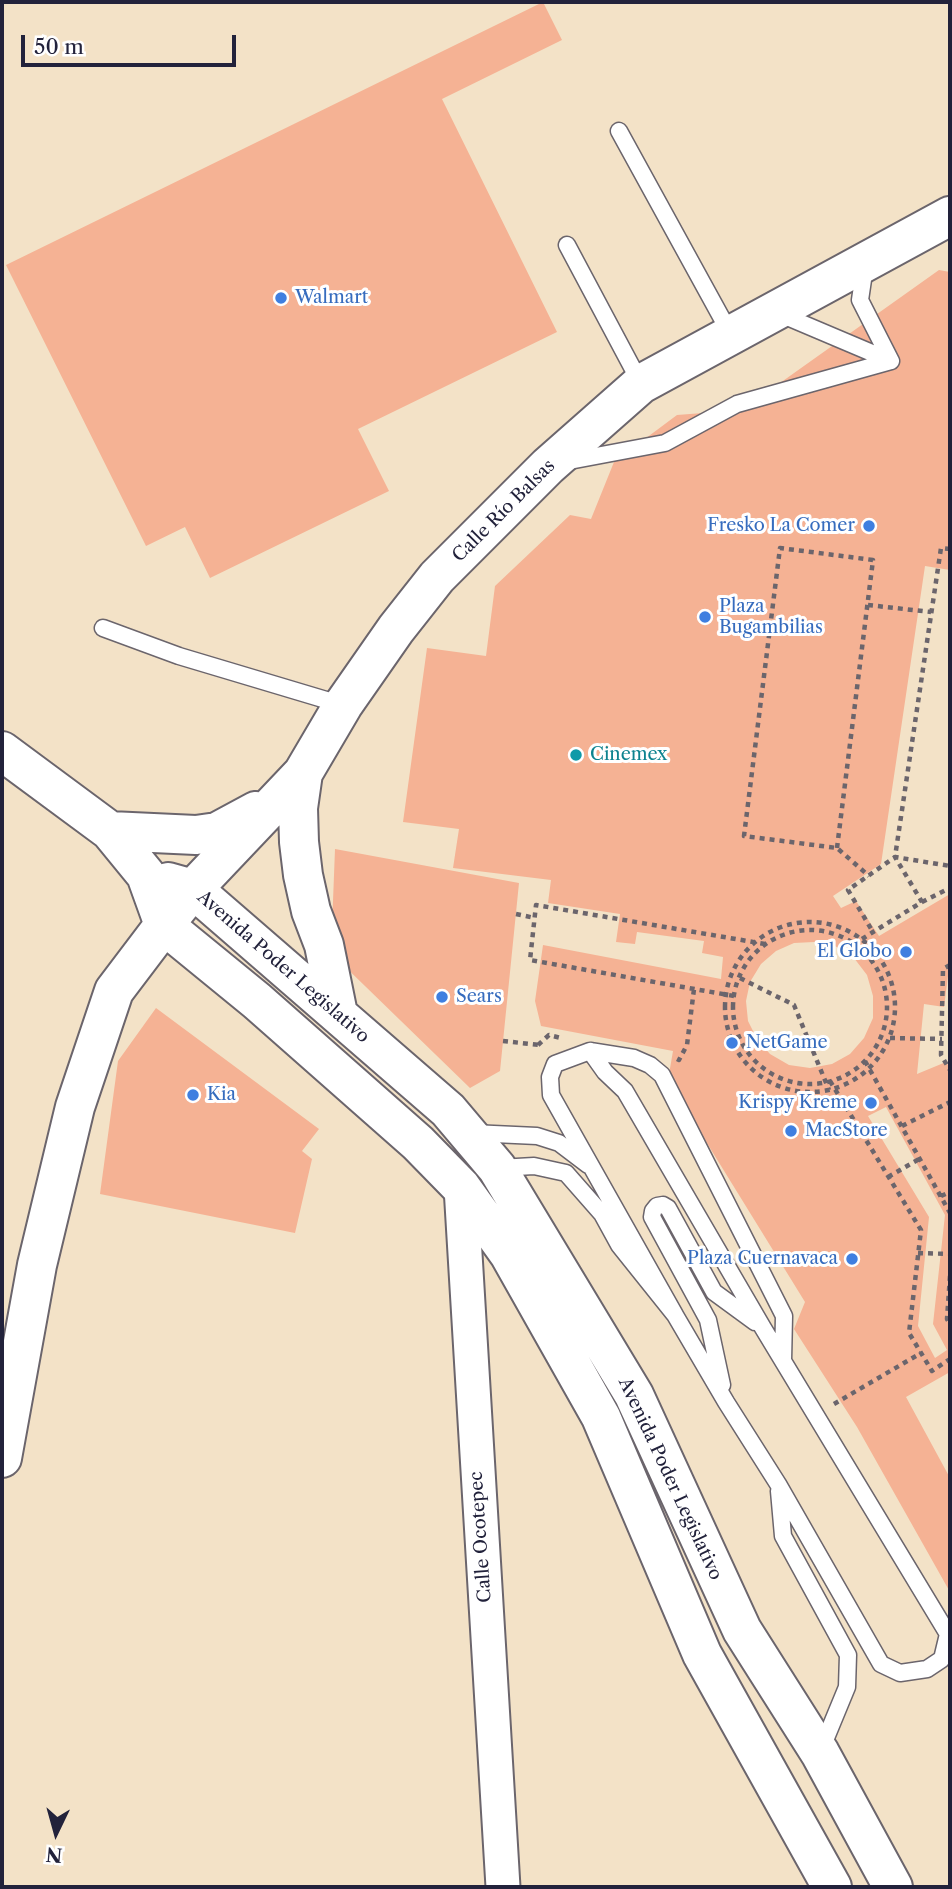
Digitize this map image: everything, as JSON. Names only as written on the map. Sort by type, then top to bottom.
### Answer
[{"type":"street","name":"Calle Río Balsas","points":[[2,1458],[37,1265],[75,1107],[114,991],[164,925],[193,889],[303,773],[343,705],[396,629],[437,577],[548,466],[641,384],[950,216]]},
{"type":"street","points":[[2,751],[110,831],[146,875],[164,925]]},
{"type":"street","points":[[110,831],[177,835],[216,832],[249,817],[303,773]]},
{"type":"street","points":[[303,773],[298,808],[303,875],[311,911],[324,945],[338,1014]]},
{"type":"street","name":"Avenida Poder Legislativo","points":[[146,875],[193,889],[448,1110],[496,1168],[634,1395],[742,1630],[820,1753],[893,1887]]},
{"type":"street","name":"Avenida Poder Legislativo","points":[[164,925],[257,1001],[418,1143],[461,1187],[509,1255],[601,1416],[702,1654],[832,1887]]},
{"type":"street","name":"Calle Ocotepec","points":[[461,1187],[503,1887]]},
{"type":"street","points":[[601,1416],[634,1395]]},
{"type":"lane","points":[[619,131],[731,335]]},
{"type":"lane","points":[[567,245],[641,384]]},
{"type":"lane","points":[[865,262],[860,300],[891,361]]},
{"type":"lane","points":[[775,311],[891,361]]},
{"type":"lane","points":[[548,466],[666,443],[737,404],[891,361]]},
{"type":"lane","points":[[103,628],[179,656],[343,705]]},
{"type":"lane","points":[[590,1051],[625,1091],[763,1328],[948,1634],[942,1659],[926,1670],[900,1673],[881,1664],[778,1484],[675,1315],[551,1095],[550,1077],[555,1064],[590,1051],[634,1058],[650,1065],[662,1075],[784,1316],[783,1360]]},
{"type":"lane","points":[[468,1133],[537,1136],[559,1143],[593,1168]]},
{"type":"lane","points":[[496,1168],[534,1166],[566,1173],[602,1214],[618,1245],[675,1315]]},
{"type":"lane","points":[[726,1402],[708,1320],[652,1217],[657,1206],[668,1208],[715,1292],[763,1328]]},
{"type":"lane","points":[[778,1484],[783,1536],[848,1655],[847,1688],[820,1753]]},
{"type":"path","points":[[837,848],[873,560],[780,548],[744,836],[837,848],[869,876]]},
{"type":"path","points":[[922,902],[895,857],[941,548],[950,549]]},
{"type":"path","points":[[868,605],[931,612]]},
{"type":"path","points":[[873,932],[848,890],[895,857],[950,866]]},
{"type":"path","points":[[862,939],[950,888]]},
{"type":"path","points":[[734,996],[530,960],[536,905],[765,944]]},
{"type":"path","points":[[516,914],[535,918]]},
{"type":"path","points":[[815,921],[843,927],[862,939],[886,964],[895,990],[896,1019],[887,1046],[870,1068],[848,1084],[829,1090],[792,1091],[765,1080],[744,1062],[729,1037],[724,1009],[728,981],[741,956],[761,936],[787,924],[815,921]]},
{"type":"path","points":[[814,930],[839,935],[861,949],[878,969],[887,993],[887,1019],[878,1044],[865,1061],[841,1078],[830,1081],[817,1084],[792,1082],[769,1072],[751,1056],[738,1035],[733,1011],[735,986],[740,978],[746,962],[765,944],[788,933],[814,930]]},
{"type":"path","points":[[950,965],[943,969],[942,1039],[942,1055],[950,1070]]},
{"type":"path","points":[[740,978],[794,1005],[829,1090]]},
{"type":"path","points":[[667,1058],[680,1060],[687,1045],[694,989]]},
{"type":"path","points":[[890,1038],[942,1039]]},
{"type":"path","points":[[865,1061],[950,1213]]},
{"type":"path","points":[[830,1081],[921,1230],[909,1333],[932,1371],[950,1359]]},
{"type":"path","points":[[902,1126],[950,1102]]},
{"type":"path","points":[[888,1177],[920,1158]]},
{"type":"path","points":[[942,1196],[950,1192]]},
{"type":"path","points":[[918,1253],[950,1254]]},
{"type":"path","points":[[950,1276],[947,1319],[950,1324]]},
{"type":"path","points":[[816,1414],[921,1353]]},
{"type":"building","name":"Walmart","points":[[543,2],[562,40],[442,99],[557,332],[358,429],[389,491],[210,578],[185,527],[146,546],[6,265]]},
{"type":"building","name":"Plaza Bugambilias","points":[[939,270],[950,272],[950,570],[925,566],[881,864],[833,896],[841,908],[856,901],[879,936],[950,894],[950,961],[944,1007],[924,1004],[917,1074],[946,1062],[950,1068],[950,1372],[906,1397],[950,1478],[950,1592],[857,1427],[794,1329],[805,1302],[668,1080],[673,1051],[541,1026],[535,1001],[543,945],[721,979],[723,957],[702,953],[704,941],[637,932],[635,944],[616,942],[620,914],[548,903],[551,880],[453,868],[459,829],[403,822],[427,648],[486,656],[495,586],[570,515],[591,519],[614,462],[677,415],[742,410]],"holes":[[[814,942],[835,946],[854,958],[867,975],[873,996],[873,1018],[864,1038],[850,1054],[832,1064],[810,1068],[789,1065],[770,1054],[757,1039],[748,1021],[746,1001],[750,982],[761,964],[776,951],[794,943]],[[886,1107],[945,1215],[933,1324],[947,1350],[935,1358],[918,1326],[929,1217],[868,1116]]]},
{"type":"building","name":"Sears","points":[[335,849],[519,883],[500,1071],[470,1088],[331,953]]},
{"type":"building","name":"Kia","points":[[156,1008],[319,1129],[302,1151],[312,1159],[295,1233],[100,1194],[118,1061]]},
{"type":"place","name":"Walmart","points":[[281,298]]},
{"type":"place","name":"Fresko La Comer","points":[[869,526]]},
{"type":"place","name":"Plaza Bugambilias","points":[[705,617]]},
{"type":"place","name":"Cinemex","points":[[576,755]]},
{"type":"place","name":"El Globo","points":[[906,952]]},
{"type":"place","name":"Sears","points":[[442,997]]},
{"type":"place","name":"NetGame","points":[[732,1043]]},
{"type":"place","name":"Kia","points":[[193,1095]]},
{"type":"place","name":"Krispy Kreme","points":[[871,1103]]},
{"type":"place","name":"MacStore","points":[[791,1131]]},
{"type":"place","name":"Plaza Cuernavaca","points":[[852,1259]]}]
